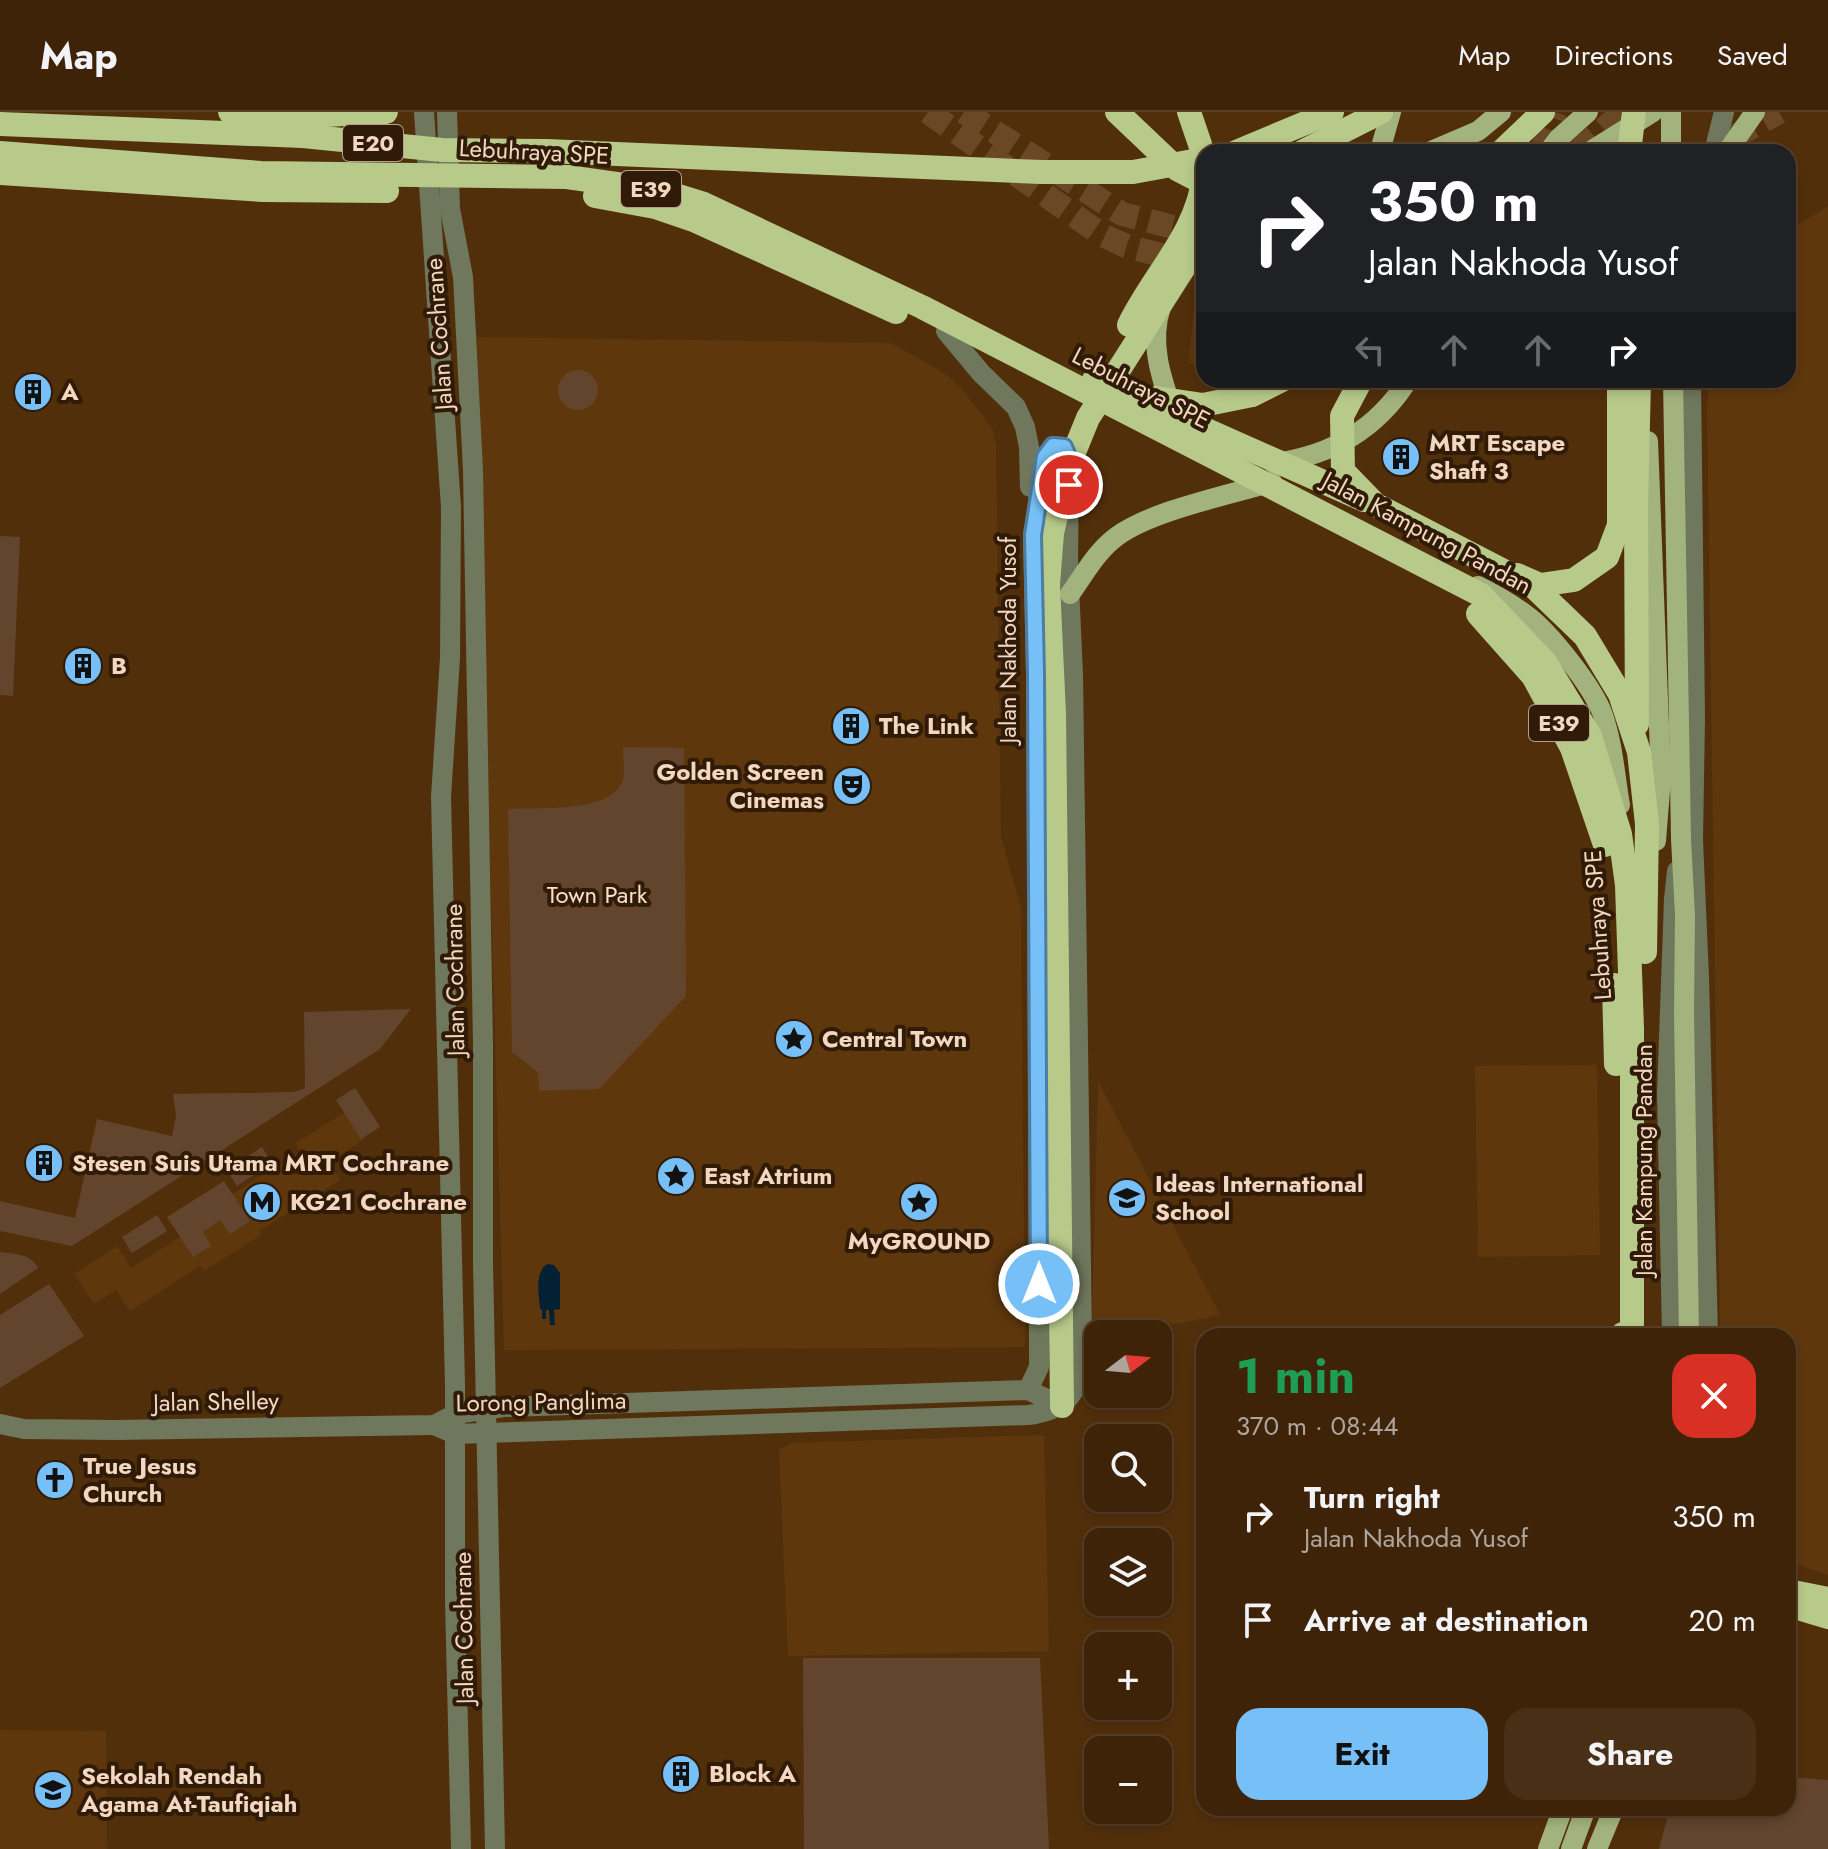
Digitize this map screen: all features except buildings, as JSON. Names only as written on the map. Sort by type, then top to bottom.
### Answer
[{"type":"highway","name":"E20","points":[[230,112],[305,116],[386,112]]},
{"type":"highway","points":[[1117,112],[1177,169],[1196,179]]},
{"type":"highway","points":[[1189,112],[1201,144]]},
{"type":"highway","points":[[1255,144],[1332,112]]},
{"type":"highway","points":[[1318,144],[1381,112]]},
{"type":"highway","points":[[1630,144],[1634,112]]},
{"type":"highway","points":[[1509,144],[1541,113]]},
{"type":"highway","points":[[1517,144],[1541,113]]},
{"type":"highway","name":"E20","points":[[0,124],[266,133],[442,150]]},
{"type":"highway","points":[[442,150],[1086,173],[1133,172],[1196,160]]},
{"type":"highway","points":[[442,150],[487,162],[620,184],[692,206],[762,234],[1046,381],[1220,457]]},
{"type":"highway","name":"Lebuhraya SPE","points":[[0,153],[261,173],[567,177],[659,190],[704,204],[922,307],[1481,595],[1545,662],[1590,736],[1620,834],[1627,885],[1632,1029],[1629,1328]]},
{"type":"highway","name":"Lebuhraya SPE","points":[[0,173],[263,190],[568,191],[655,207],[696,221],[1046,381],[1470,606],[1533,676],[1572,748],[1604,837],[1612,886],[1629,1328]]},
{"type":"highway","points":[[1062,1406],[1054,714],[1048,584],[1052,533],[1066,472],[1130,321],[1191,223],[1196,208]]},
{"type":"highway","points":[[1086,422],[1196,249]]},
{"type":"highway","points":[[922,307],[1132,396],[1374,505],[1540,585],[1574,580],[1607,557],[1619,525],[1619,388]]},
{"type":"highway","points":[[1046,381],[1203,405],[1252,395],[1266,388]]},
{"type":"highway","points":[[1357,388],[1342,416],[1343,471],[1376,505],[1533,586],[1585,636],[1620,694],[1639,752],[1647,824],[1644,991],[1629,1328]]},
{"type":"highway","points":[[1629,1328],[1639,388]]},
{"type":"highway","points":[[1796,1591],[1828,1599]]},
{"type":"highway","points":[[1796,1595],[1828,1618]]},
{"type":"main road","points":[[1381,144],[1391,112]]},
{"type":"main road","points":[[1448,144],[1478,131],[1501,112]]},
{"type":"main road","points":[[1554,144],[1588,112]]},
{"type":"main road","points":[[1602,144],[1653,112]]},
{"type":"main road","points":[[1671,112],[1671,144]]},
{"type":"main road","points":[[1733,144],[1755,112]]},
{"type":"main road","points":[[1196,248],[1170,279],[1156,321],[1158,370],[1174,413],[1193,436],[1220,457],[1262,465],[1293,461],[1321,452],[1360,434],[1401,388]]},
{"type":"main road","name":"Jalan Kampung Pandan","points":[[1630,1015],[1655,844],[1661,778],[1646,388]]},
{"type":"main road","name":"Jalan Kampung Pandan","points":[[1673,388],[1687,840],[1684,1013],[1689,1328]]},
{"type":"main road","name":"Jalan Kampung Pandan","points":[[1220,457],[1489,592],[1527,615],[1588,686],[1602,712],[1609,736],[1628,859],[1636,1236],[1629,1328]]},
{"type":"main road","points":[[1070,594],[1099,552],[1117,536],[1145,521],[1272,482]]},
{"type":"main road","points":[[1548,1849],[1560,1816]]},
{"type":"main road","points":[[1571,1849],[1583,1816]]},
{"type":"main road","points":[[1597,1849],[1611,1816]]},
{"type":"street","name":"Jalan Cochrane","points":[[424,112],[451,507],[450,658],[441,797],[461,1849]]},
{"type":"street","name":"Jalan Cochrane","points":[[447,112],[450,209],[463,277],[473,470],[483,1044],[485,1409],[495,1849]]},
{"type":"street","points":[[1716,144],[1724,112]]},
{"type":"street","points":[[946,331],[981,373],[1016,407],[1025,427],[1029,447],[1033,535]]},
{"type":"street","name":"Jalan Kampung Pandan","points":[[1672,1328],[1667,1093],[1674,899],[1687,840],[1695,718],[1691,388]]},
{"type":"street","name":"Jalan Nakhoda Yusof","points":[[1031,1386],[1039,1367],[1033,535],[1045,457],[1053,446],[1064,447],[1069,459],[1082,1365],[1076,1390],[1062,1406]]},
{"type":"street","points":[[1036,674],[1043,658],[1059,656],[1068,662],[1073,674]]},
{"type":"street","name":"Jalan Kampung Pandan","points":[[1687,840],[1699,977],[1708,1328]]},
{"type":"street","name":"Lorong Panglima","points":[[455,1424],[485,1409],[1031,1386]]},
{"type":"street","points":[[1031,1386],[1062,1406]]},
{"type":"street","name":"Lorong Panglima","points":[[434,1425],[455,1424],[487,1433],[1028,1415],[1048,1413],[1062,1406]]},
{"type":"street","name":"Jalan Shelley","points":[[0,1424],[24,1429],[116,1430],[434,1425]]},
{"type":"street","points":[[1796,1589],[1828,1588]]},
{"type":"street","points":[[1796,1616],[1828,1618]]},
{"type":"shaded area","points":[[1828,206],[1828,1575],[1796,1564],[1796,1328],[1720,1328],[1707,403],[1709,388],[1796,388],[1796,226]]},
{"type":"shaded area","points":[[1196,293],[1196,366],[1188,364]]},
{"type":"shaded area","points":[[475,337],[891,343],[944,373],[962,389],[992,428],[996,444],[1001,837],[1021,907],[1025,1347],[504,1350]]},
{"type":"shaded area","points":[[1597,1065],[1600,1255],[1478,1257],[1475,1066]]},
{"type":"shaded area","name":"Ideas International School","points":[[1098,1081],[1220,1315],[1177,1324],[1172,1324],[1172,1320],[1092,1320]]},
{"type":"shaded area","name":"KG21 Cochrane","points":[[348,1110],[366,1138],[329,1162],[340,1180],[259,1231],[261,1235],[204,1271],[200,1266],[130,1311],[116,1290],[94,1304],[74,1274],[117,1246],[131,1268],[188,1232],[184,1225],[300,1151],[296,1143]]},
{"type":"shaded area","points":[[1044,1435],[1049,1651],[788,1656],[779,1450],[792,1443]]},
{"type":"shaded area","name":"Sekolah Rendah Agama At-Taufiqiah","points":[[0,1730],[106,1731],[107,1849],[0,1849]]},
{"type":"green space","points":[[578,370],[592,376],[598,390],[592,404],[578,410],[564,404],[558,390],[564,376]]},
{"type":"green space","points":[[0,536],[20,537],[13,696],[0,695]]},
{"type":"green space","name":"Town Park","points":[[623,747],[684,748],[686,996],[599,1089],[539,1091],[538,1072],[512,1052],[508,809],[574,806],[606,798],[617,790],[623,778]]},
{"type":"green space","points":[[411,1009],[380,1049],[72,1246],[0,1231],[0,1201],[75,1218],[97,1119],[172,1136],[176,1116],[173,1094],[294,1092],[305,1088],[304,1012]]},
{"type":"green space","points":[[355,1088],[380,1127],[361,1139],[336,1100]]},
{"type":"green space","points":[[262,1147],[272,1163],[237,1186],[227,1170]]},
{"type":"green space","points":[[224,1181],[250,1221],[230,1234],[220,1220],[203,1232],[211,1246],[193,1257],[167,1217]]},
{"type":"green space","points":[[157,1215],[167,1231],[132,1253],[122,1237]]},
{"type":"green space","points":[[0,1252],[27,1257],[38,1268],[0,1294]]},
{"type":"green space","points":[[49,1284],[84,1336],[0,1388],[0,1315]]},
{"type":"green space","points":[[803,1658],[1040,1658],[1049,1849],[804,1849]]},
{"type":"green space","points":[[1796,1778],[1828,1780],[1828,1849],[1659,1849],[1668,1816],[1796,1816]]},
{"type":"water","points":[[547,1264],[554,1265],[560,1273],[560,1309],[554,1310],[555,1325],[550,1325],[549,1310],[546,1310],[546,1319],[542,1319],[540,1309],[539,1279]]},
{"type":"tunnel","points":[[928,112],[1102,235],[1126,246],[1196,264]]},
{"type":"tunnel","points":[[964,112],[1122,214],[1196,233]]},
{"type":"tunnel","points":[[1544,144],[1555,112]]},
{"type":"tunnel","points":[[1586,144],[1624,112]]},
{"type":"tunnel","points":[[1732,138],[1779,112]]},
{"type":"place","name":"A","points":[[33,392]]},
{"type":"place","name":"MRT Escape Shaft 3","points":[[1401,457]]},
{"type":"place","name":"B","points":[[83,666]]},
{"type":"place","name":"The Link","points":[[851,726]]},
{"type":"place","name":"Golden Screen Cinemas","points":[[852,786]]},
{"type":"place","name":"Central Town","points":[[794,1039]]},
{"type":"place","name":"Stesen Suis Utama MRT Cochrane","points":[[44,1163]]},
{"type":"place","name":"East Atrium","points":[[676,1176]]},
{"type":"place","name":"Ideas International School","points":[[1127,1198]]},
{"type":"place","name":"KG21 Cochrane","points":[[262,1202]]},
{"type":"place","name":"MyGROUND","points":[[919,1202]]},
{"type":"place","name":"True Jesus Church","points":[[55,1480]]},
{"type":"place","name":"Block A","points":[[681,1774]]},
{"type":"place","name":"Sekolah Rendah Agama At-Taufiqiah","points":[[53,1790]]},
{"type":"route","points":[[1039,1284],[1033,535],[1045,457],[1053,446],[1064,447],[1069,459],[1069,485]]}]
